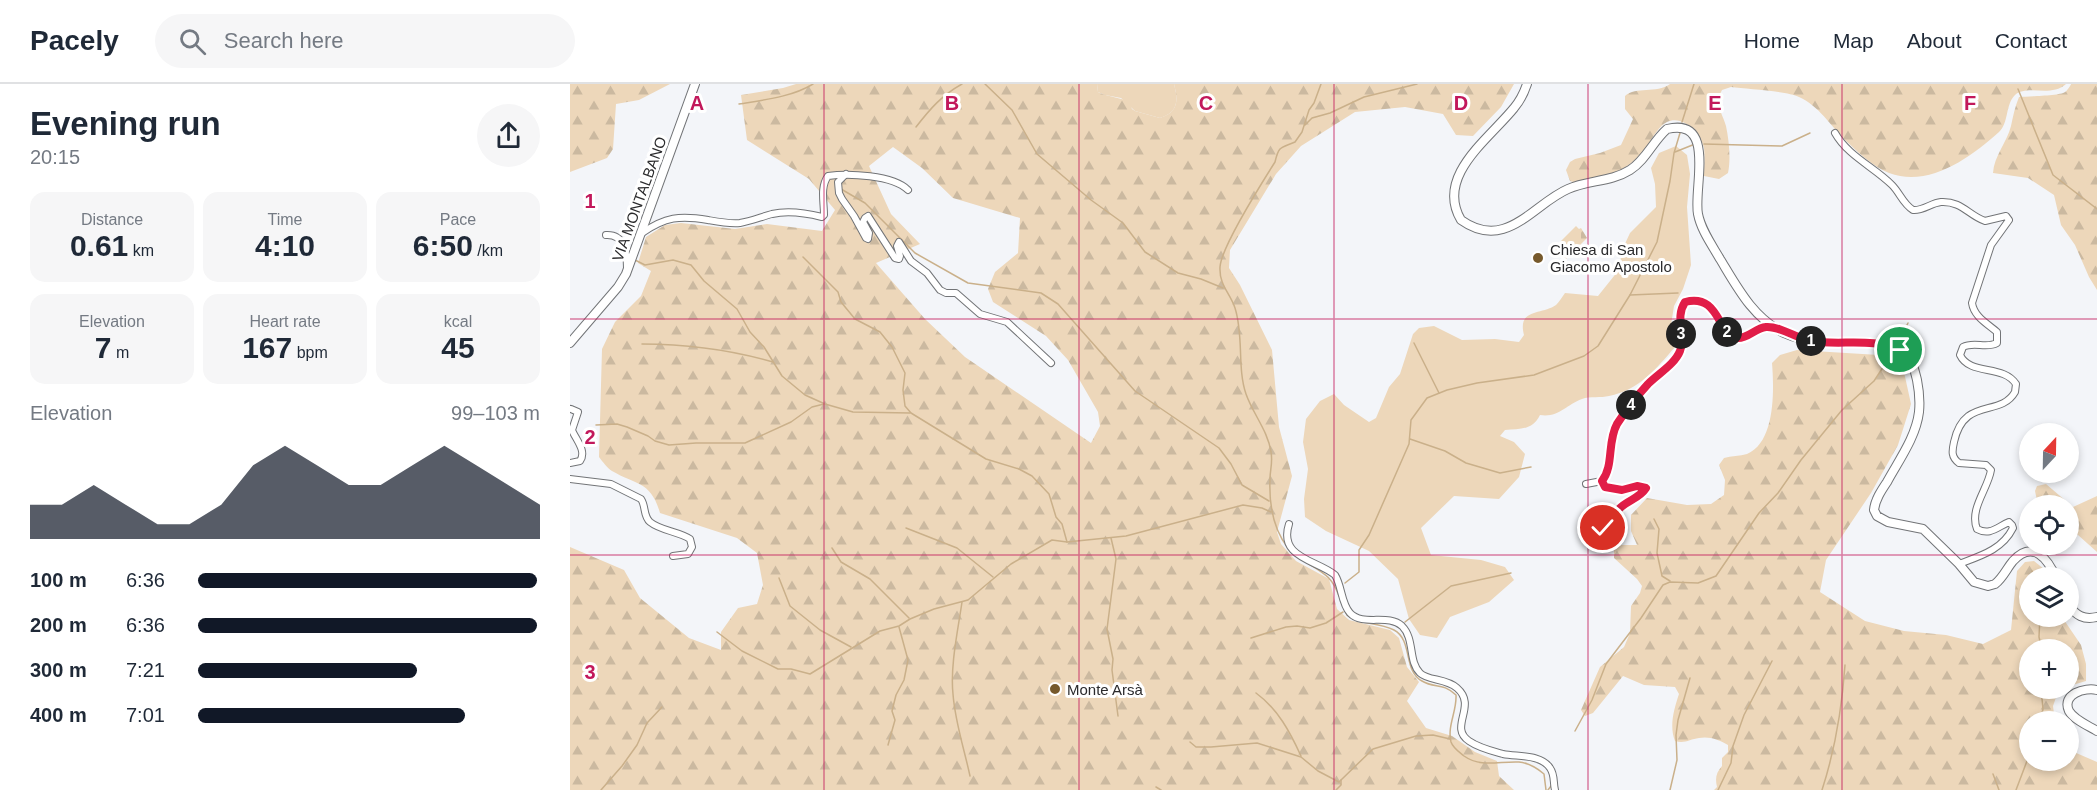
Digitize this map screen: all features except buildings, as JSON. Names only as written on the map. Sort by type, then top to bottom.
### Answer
[{"type":"street","name":"VIA MONTALBANO","points":[[570,343],[618,287],[626,274],[695,84]]},
{"type":"street","points":[[1527,84],[1515,107],[1472,153],[1459,176],[1453,201],[1461,220],[1483,230],[1508,228],[1522,221],[1565,190],[1629,171],[1667,129],[1682,128],[1693,134],[1699,144],[1697,204],[1701,225],[1749,305],[1758,315],[1776,328],[1812,341],[1892,346],[1906,353],[1910,358],[1919,388],[1919,413],[1910,441],[1878,498],[1874,510],[1877,516],[1888,522],[1923,529],[1974,582],[1988,586],[1999,581],[2014,560],[2020,555],[2033,552],[2045,558],[2050,567]]},
{"type":"street","points":[[1835,133],[1854,154],[1892,185],[1901,199],[1913,210],[1938,202],[1947,202],[1964,207],[1985,221],[2006,216],[2009,220],[1991,245],[1972,303],[1979,317],[1997,332],[1997,343],[1992,346],[1968,344],[1963,347],[1960,355],[1967,364],[2008,375],[2016,384],[2016,392],[2008,400],[1967,416],[1958,429],[1952,451],[1953,457],[1959,463],[1986,465],[1991,470],[1976,512],[1977,529],[1991,532],[2009,522],[2013,528],[2000,545],[1990,552],[1959,564]]},
{"type":"street","points":[[642,232],[670,218],[690,217],[740,223],[787,212],[822,217],[824,215],[822,198],[826,178],[846,174],[861,174],[904,185],[908,189]]},
{"type":"street","points":[[846,174],[838,182],[839,193],[866,238],[869,233],[863,222],[868,216],[895,258],[900,258],[897,246],[899,242],[911,261],[927,273],[940,290],[946,293],[956,293],[980,314],[1007,322],[1051,363]]},
{"type":"street","points":[[606,235],[615,236],[623,243],[627,264],[626,274]]},
{"type":"street","points":[[1586,484],[1602,481],[1606,477],[1612,434],[1625,412],[1647,385],[1676,358],[1681,350],[1679,317],[1685,302],[1690,300],[1709,306],[1716,312],[1730,335],[1736,338],[1745,337],[1757,329],[1776,328]]},
{"type":"street","points":[[570,463],[580,461],[583,457],[583,451],[572,430],[578,412],[571,409]]},
{"type":"street","points":[[570,479],[611,484],[641,500],[649,522],[690,539],[692,547],[688,554],[673,556]]},
{"type":"street","points":[[1589,539],[1612,519],[1619,508],[1640,497],[1646,488],[1637,486],[1622,490],[1605,487],[1602,481]]},
{"type":"street","points":[[1289,524],[1287,535],[1292,548],[1307,561],[1335,575],[1351,614],[1358,618],[1398,623],[1409,638],[1415,667],[1419,672],[1426,677],[1449,683],[1464,696],[1466,702],[1461,729],[1465,738],[1482,748],[1545,762],[1552,770],[1555,790]]},
{"type":"street","points":[[2079,616],[2088,619],[2097,617]]},
{"type":"street","points":[[2097,690],[2084,688],[2075,692],[2068,706],[2069,712],[2097,731]]},
{"type":"green space","points":[[570,84],[670,84],[639,100],[616,104],[613,149],[607,158],[570,172]]},
{"type":"green space","points":[[796,84],[1097,84],[1098,92],[1129,102],[1135,111],[1160,118],[1171,112],[1176,105],[1174,84],[1514,84],[1501,107],[1473,136],[1456,135],[1443,114],[1405,107],[1355,112],[1301,146],[1276,174],[1230,250],[1229,268],[1240,285],[1272,350],[1279,427],[1292,476],[1277,532],[1281,544],[1296,561],[1329,579],[1337,609],[1349,620],[1390,630],[1399,638],[1407,667],[1419,682],[1407,701],[1426,728],[1452,736],[1475,752],[1497,761],[1499,776],[1514,790],[570,790],[570,547],[624,570],[640,598],[689,638],[721,650],[721,632],[738,608],[757,604],[763,585],[757,553],[737,538],[660,513],[647,489],[612,471],[599,457],[602,349],[615,322],[641,296],[651,271],[638,263],[646,237],[665,225],[681,223],[735,229],[767,224],[822,231],[835,210],[809,179],[747,140],[741,95]],"holes":[[[893,147],[922,168],[953,198],[1020,218],[1018,253],[995,272],[988,289],[993,302],[1046,336],[1068,360],[1098,412],[1100,426],[1091,443],[965,357],[925,319],[876,263],[920,244],[891,214],[869,166]]]},
{"type":"green space","points":[[1097,84],[1174,84],[1176,105],[1171,112],[1160,118],[1135,111],[1121,98],[1098,92]]},
{"type":"green space","points":[[1670,84],[2066,84],[2053,90],[2026,91],[2015,95],[2002,128],[1988,142],[1948,168],[1919,177],[1904,177],[1877,167],[1845,140],[1818,111],[1799,97],[1731,87],[1722,90],[1719,100],[1727,131],[1729,156],[1728,173],[1719,179],[1704,176],[1704,148],[1699,137],[1685,123],[1673,120],[1662,126],[1643,151],[1625,167],[1584,181],[1570,181],[1566,170],[1570,162],[1621,145],[1633,119],[1625,109],[1625,96],[1635,91],[1659,89]]},
{"type":"green space","points":[[2071,84],[2097,84],[2097,290],[2075,245],[2061,225],[2054,195],[2028,178],[1993,173],[2009,132],[2019,97],[2062,93]]},
{"type":"green space","points":[[1676,146],[1687,155],[1690,174],[1687,207],[1691,265],[1683,289],[1674,306],[1671,325],[1675,347],[1654,371],[1629,389],[1609,396],[1582,399],[1552,415],[1540,415],[1530,426],[1505,430],[1500,436],[1514,442],[1525,454],[1519,477],[1499,499],[1454,496],[1421,528],[1431,555],[1481,560],[1505,567],[1514,580],[1489,602],[1450,617],[1437,638],[1420,635],[1409,619],[1398,579],[1369,551],[1326,531],[1305,517],[1304,499],[1308,469],[1303,442],[1306,419],[1320,401],[1334,394],[1344,405],[1369,422],[1376,418],[1389,387],[1400,374],[1413,334],[1419,328],[1434,326],[1462,340],[1495,339],[1519,342],[1524,335],[1523,326],[1527,316],[1556,305],[1565,293],[1598,296],[1618,271],[1623,248],[1630,233],[1656,207],[1655,184],[1651,168],[1659,153]]},
{"type":"green space","points":[[1576,226],[1581,228],[1587,238],[1566,259],[1554,248]]},
{"type":"green space","points":[[1797,350],[1879,355],[1893,359],[1904,372],[1911,404],[1898,445],[1871,493],[1826,560],[1820,592],[1865,621],[1904,631],[1946,635],[1983,644],[2011,630],[2019,569],[2019,627],[2069,627],[2077,639],[2019,639],[2019,699],[2055,699],[2054,711],[2019,711],[2019,771],[2079,771],[2079,754],[2097,762],[2097,790],[1714,790],[1717,787],[1716,776],[1722,766],[1722,758],[1728,752],[1728,745],[1707,738],[1685,742],[1675,741],[1672,723],[1679,694],[1675,687],[1644,685],[1623,676],[1593,713],[1585,716],[1581,710],[1600,667],[1624,647],[1630,633],[1631,606],[1642,586],[1614,558],[1614,550],[1621,545],[1637,545],[1631,531],[1631,515],[1647,498],[1687,505],[1711,504],[1724,495],[1725,480],[1719,465],[1724,458],[1747,454],[1756,448],[1763,438],[1768,427],[1773,400],[1772,363],[1780,355]]},
{"type":"green space","points":[[2046,484],[2059,495],[2036,495],[2037,486]]},
{"type":"green space","points":[[2097,496],[2097,552],[2079,536],[2079,504]]},
{"type":"green space","points":[[2034,561],[2042,567],[2021,567],[2025,562]]},
{"type":"green space","points":[[2079,642],[2086,664],[2086,681],[2079,683]]},
{"type":"waterway","points":[[739,104],[787,95],[813,84]]},
{"type":"waterway","points":[[916,127],[937,103],[962,84]]},
{"type":"waterway","points":[[985,84],[1012,110],[1037,154],[1091,200],[1123,223],[1145,252],[1178,273],[1223,288]]},
{"type":"waterway","points":[[1288,548],[1279,533],[1273,515],[1270,488],[1271,452],[1267,437],[1252,409],[1243,384],[1238,319],[1221,279],[1220,267],[1227,245],[1275,162],[1279,150],[1295,142],[1302,132],[1321,84]]},
{"type":"waterway","points":[[1305,125],[1312,118],[1330,113],[1364,97],[1417,84]]},
{"type":"waterway","points":[[1682,122],[1694,84]]},
{"type":"waterway","points":[[2018,89],[2053,175],[2097,209]]},
{"type":"waterway","points":[[1345,583],[1359,572],[1359,550],[1369,535],[1409,444],[1411,420],[1427,398],[1447,390],[1477,383],[1534,375],[1584,356],[1598,346],[1630,295],[1657,242],[1680,133]]},
{"type":"waterway","points":[[1704,144],[1782,146],[1810,133]]},
{"type":"waterway","points":[[1675,152],[1695,144]]},
{"type":"waterway","points":[[841,189],[865,203],[915,253],[968,283],[1041,293],[1058,304],[1135,391],[1219,448],[1242,485],[1269,501]]},
{"type":"waterway","points":[[803,257],[838,292],[841,302],[855,319],[880,332],[892,347],[905,373],[903,390],[905,406],[911,413],[986,459],[1019,469],[1032,476],[1049,494],[1067,542]]},
{"type":"waterway","points":[[635,260],[645,265],[673,260],[691,265],[704,281],[737,309],[750,332],[764,347],[782,376],[805,395],[825,404],[853,412],[910,413]]},
{"type":"waterway","points":[[1630,295],[1678,293]]},
{"type":"waterway","points":[[1898,343],[1908,323]]},
{"type":"waterway","points":[[1414,343],[1439,393]]},
{"type":"waterway","points":[[642,344],[708,348],[773,362]]},
{"type":"waterway","points":[[1575,731],[1592,700],[1606,664],[1663,585],[1670,582],[1698,583],[1716,576],[1759,513],[1778,493],[1801,460],[1842,410],[1874,381],[1893,352]]},
{"type":"waterway","points":[[596,425],[617,424],[669,445],[745,443],[791,422],[812,407],[824,404]]},
{"type":"waterway","points":[[1410,439],[1445,451],[1466,463],[1500,473],[1531,467]]},
{"type":"waterway","points":[[717,632],[742,651],[778,669],[791,669],[810,674],[880,631],[899,626],[934,609],[968,600],[1011,564],[1052,540],[1067,542],[1126,536],[1243,505],[1271,512]]},
{"type":"waterway","points":[[1654,519],[1659,529],[1657,553],[1662,576],[1670,581]]},
{"type":"waterway","points":[[906,528],[957,548],[993,577]]},
{"type":"waterway","points":[[1111,538],[1116,559],[1107,629],[1113,659],[1112,670],[1118,716]]},
{"type":"waterway","points":[[832,548],[841,562],[870,579],[909,618]]},
{"type":"waterway","points":[[1309,564],[1334,584],[1339,596]]},
{"type":"waterway","points":[[1405,622],[1451,586],[1511,573]]},
{"type":"waterway","points":[[779,578],[790,606],[820,630],[851,647]]},
{"type":"waterway","points":[[962,602],[952,683],[956,715],[970,776]]},
{"type":"waterway","points":[[1344,609],[1352,618]]},
{"type":"waterway","points":[[1251,638],[1286,627],[1310,628],[1326,623],[1343,612]]},
{"type":"waterway","points":[[1362,622],[1394,630],[1404,641],[1412,670],[1416,676],[1427,683],[1447,688],[1456,695],[1450,736],[1456,750],[1477,762],[1519,762],[1536,768],[1544,774],[1546,790]]},
{"type":"waterway","points":[[888,745],[895,720],[892,711],[896,695],[904,680],[908,660],[899,627]]},
{"type":"waterway","points":[[2039,627],[2039,639]]},
{"type":"waterway","points":[[1718,790],[1731,763],[1733,746],[1744,715],[1772,661]]},
{"type":"waterway","points":[[1822,790],[1837,729],[1845,665]]},
{"type":"waterway","points":[[1670,790],[1677,760],[1678,720],[1690,678]]},
{"type":"waterway","points":[[1256,693],[1271,706],[1283,722],[1301,756]]},
{"type":"waterway","points":[[2042,699],[2043,711]]},
{"type":"waterway","points":[[601,790],[622,766],[637,745],[647,723],[662,707]]},
{"type":"waterway","points":[[1336,790],[1341,785],[1341,780],[1373,749],[1416,736],[1433,735],[1450,739]]},
{"type":"waterway","points":[[1190,742],[1196,747],[1257,743],[1301,757],[1318,771],[1339,782],[1341,780]]},
{"type":"waterway","points":[[2016,790],[2023,771]]},
{"type":"waterway","points":[[1993,774],[1999,790]]},
{"type":"waterway","points":[[1548,790],[1551,786]]},
{"type":"waterway","points":[[1156,787],[1161,790]]},
{"type":"place","name":"Chiesa di San Giacomo Apostolo","points":[[1538,258]]},
{"type":"place","name":"Monte Arsà","points":[[1055,689]]},
{"type":"route","points":[[1603,528],[1619,508],[1640,497],[1646,488],[1637,486],[1622,490],[1605,487],[1602,481],[1606,477],[1612,434],[1625,412],[1681,350],[1679,317],[1681,307],[1685,302],[1690,300],[1709,306],[1716,312],[1724,328],[1736,338],[1745,337],[1757,329],[1767,327],[1812,341],[1883,344],[1900,350]]}]
